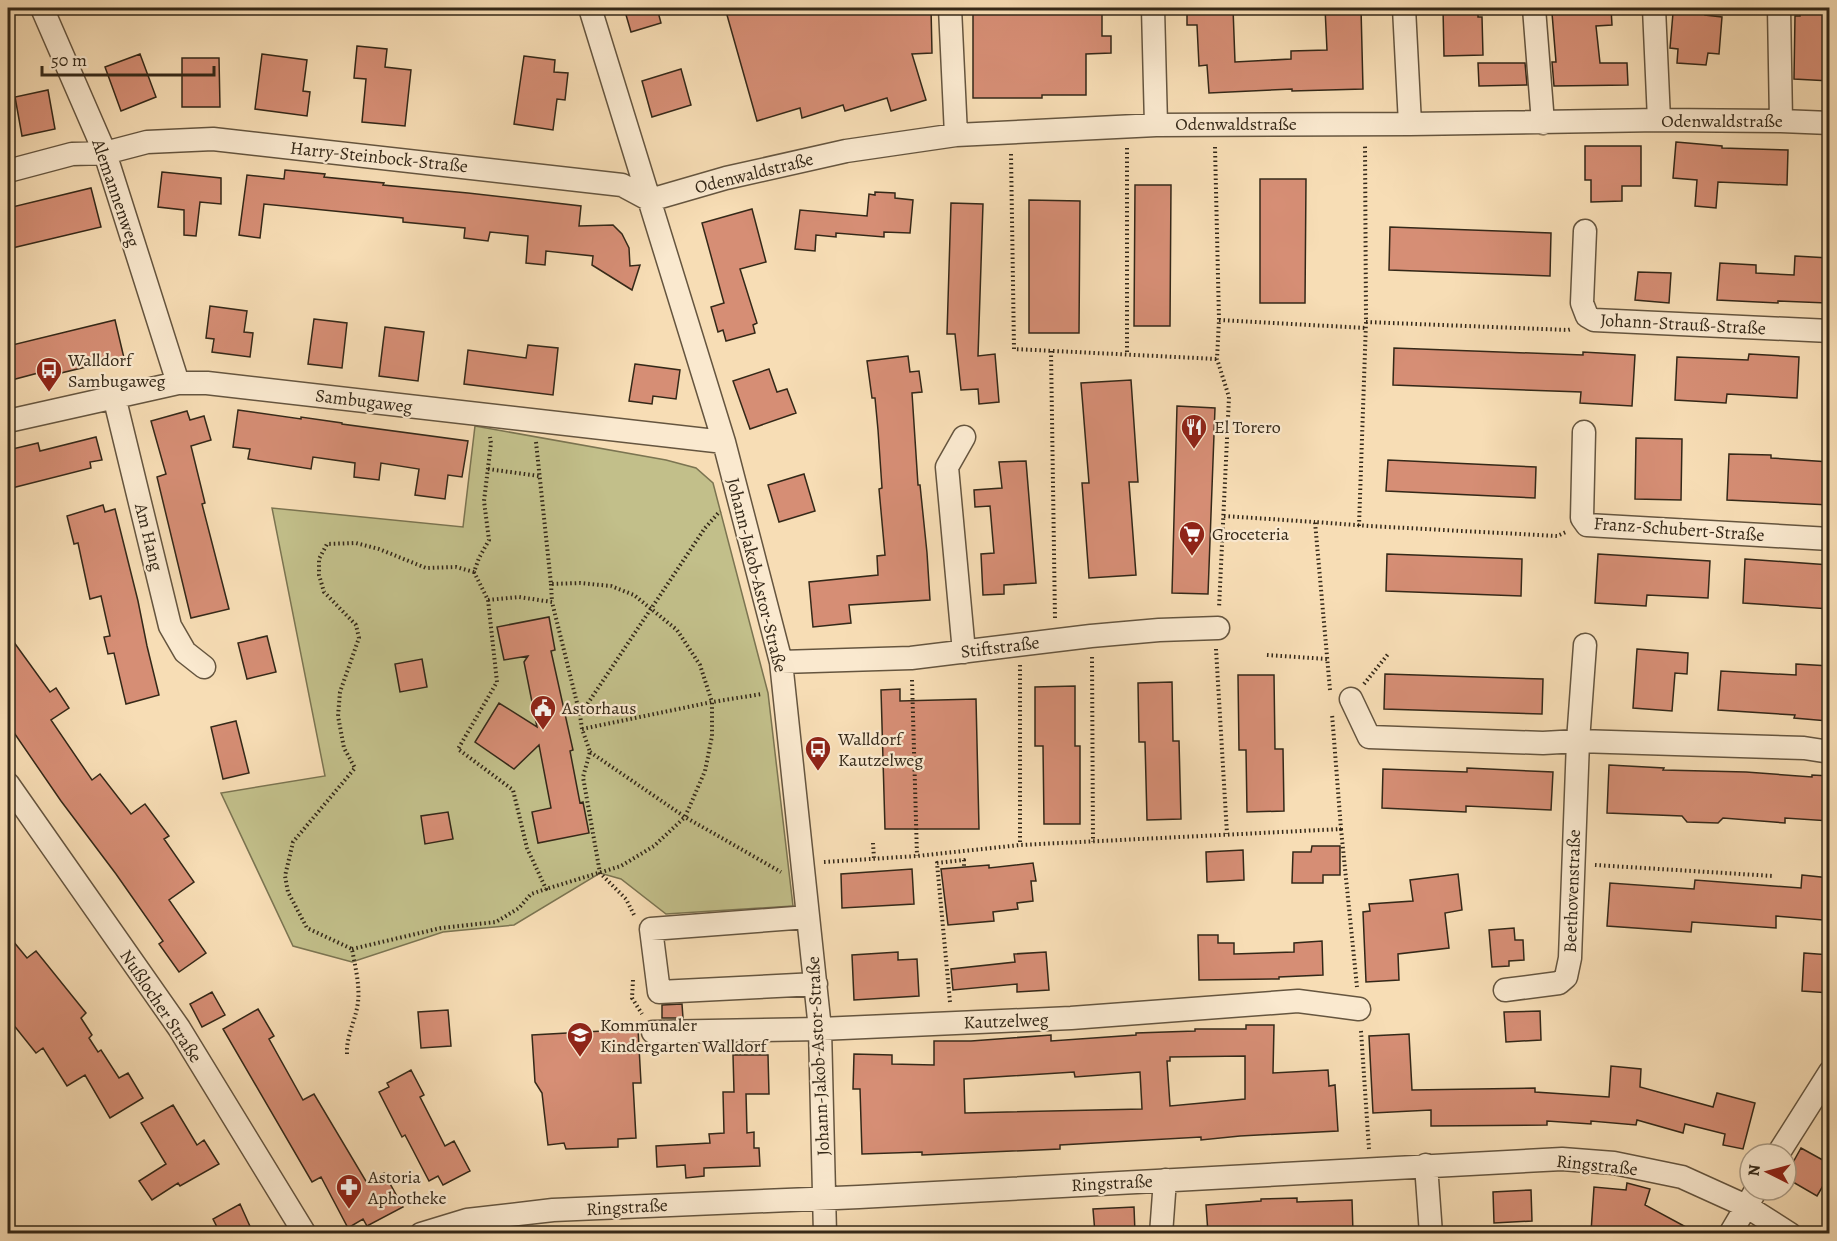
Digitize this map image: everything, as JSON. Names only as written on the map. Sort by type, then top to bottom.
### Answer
[{"type":"street","name":"Alemannenweg","points":[[42,8],[105,153],[178,383]]},
{"type":"street","name":"Johann-Jakob-Astor-Straße","points":[[590,8],[724,442],[781,662],[820,1029],[825,1233]]},
{"type":"street","points":[[950,8],[956,135]]},
{"type":"street","points":[[1153,8],[1156,125]]},
{"type":"street","points":[[1404,8],[1410,124]]},
{"type":"street","points":[[1534,8],[1543,123]]},
{"type":"street","points":[[1654,8],[1659,120]]},
{"type":"street","points":[[1779,8],[1781,121]]},
{"type":"street","name":"Odenwaldstraße","points":[[650,200],[726,178],[846,151],[956,135],[1156,125],[1543,123],[1659,120],[1830,123]]},
{"type":"street","name":"Harry-Steinbock-Straße","points":[[8,171],[72,154],[105,153],[147,142],[213,139],[622,185],[650,200]]},
{"type":"street","name":"Johann-Strauß-Straße","points":[[1585,231],[1582,303],[1587,316],[1594,320],[1830,331]]},
{"type":"street","name":"Sambugaweg","points":[[8,421],[178,383],[207,383],[724,442]]},
{"type":"street","name":"Am Hang","points":[[114,396],[170,626],[186,652],[204,667]]},
{"type":"street","name":"Franz-Schubert-Straße","points":[[1584,432],[1582,518],[1587,525],[1830,539]]},
{"type":"street","points":[[963,652],[947,467],[964,436]]},
{"type":"street","name":"Stiftstraße","points":[[781,662],[911,658],[1159,630],[1217,638]]},
{"type":"street","name":"Beethovenstraße","points":[[1504,990],[1559,983],[1566,977],[1570,958],[1578,741],[1585,645]]},
{"type":"street","points":[[1341,699],[1369,737],[1804,748],[1830,752]]},
{"type":"street","name":"Nußlocher Straße","points":[[8,784],[179,1028],[305,1233]]},
{"type":"street","points":[[808,917],[651,929],[659,992],[816,984]]},
{"type":"street","name":"Kautzelweg","points":[[653,1032],[820,1029],[1071,1018],[1298,1001],[1359,1009]]},
{"type":"street","points":[[1786,1142],[1830,1072]]},
{"type":"street","name":"Ringstraße","points":[[421,1233],[466,1220],[553,1210],[1563,1159],[1614,1162],[1683,1177],[1738,1194]]},
{"type":"street","points":[[1426,1165],[1431,1233]]},
{"type":"street","points":[[1161,1233],[1165,1180]]},
{"type":"street","points":[[1730,1233],[1749,1202]]},
{"type":"street","name":"Ringstraße","points":[[1755,1202],[1790,1233]]},
{"type":"path","points":[[1359,526],[1366,328],[1365,123]]},
{"type":"path","points":[[1214,125],[1219,320],[1217,359],[1229,397],[1217,638],[1227,834]]},
{"type":"path","points":[[1126,127],[1127,354]]},
{"type":"path","points":[[1011,132],[1014,349],[1217,359]]},
{"type":"path","points":[[1219,320],[1366,328]]},
{"type":"path","points":[[1366,322],[1568,330],[1594,320]]},
{"type":"path","points":[[1051,351],[1055,640]]},
{"type":"path","points":[[488,415],[491,443],[484,501],[489,540],[474,572],[488,600],[497,682],[458,749],[513,790],[527,848],[546,890]]},
{"type":"path","points":[[534,420],[552,602],[582,729],[590,752],[583,777],[600,873],[626,899],[634,915]]},
{"type":"path","points":[[488,470],[539,476]]},
{"type":"path","points":[[580,715],[705,528],[737,492]]},
{"type":"path","points":[[1224,516],[1359,526],[1557,536],[1587,525]]},
{"type":"path","points":[[802,863],[917,856],[1020,845],[1341,829],[1341,699],[1327,659],[1315,522]]},
{"type":"path","points":[[474,572],[456,567],[426,568],[380,549],[356,543],[327,544],[319,559],[319,575],[324,592],[356,625],[359,638],[340,692],[338,716],[344,748],[355,768],[293,842],[285,876],[288,892],[307,928],[352,949],[441,928],[496,922],[519,908],[531,894],[621,866],[654,846],[685,817],[705,771],[712,736],[712,702],[700,664],[677,630],[634,594],[611,586],[580,583],[551,584]]},
{"type":"path","points":[[488,600],[519,597],[552,602]]},
{"type":"path","points":[[1091,636],[1093,842]]},
{"type":"path","points":[[1020,644],[1020,845]]},
{"type":"path","points":[[1341,699],[1389,653]]},
{"type":"path","points":[[1267,655],[1327,659]]},
{"type":"path","points":[[911,658],[917,856]]},
{"type":"path","points":[[582,729],[783,690]]},
{"type":"path","points":[[590,752],[685,817],[805,886]]},
{"type":"path","points":[[873,843],[874,859]]},
{"type":"path","points":[[964,851],[964,868]]},
{"type":"path","points":[[951,1023],[937,863],[964,860]]},
{"type":"path","points":[[1574,864],[1773,876]]},
{"type":"path","points":[[347,1054],[347,1041],[358,1001],[357,975],[352,949]]},
{"type":"path","points":[[633,974],[632,998],[653,1032]]},
{"type":"shaded area","points":[[475,426],[666,460],[696,468],[713,483],[768,693],[793,906],[666,914],[621,879],[600,873],[514,925],[443,932],[352,962],[293,946],[221,793],[325,776],[272,508],[463,527]]},
{"type":"building","points":[[624,8],[657,8],[661,23],[631,32]]},
{"type":"building","points":[[725,8],[931,8],[932,53],[912,54],[926,100],[891,111],[887,98],[845,111],[843,105],[802,118],[800,108],[757,121]]},
{"type":"building","points":[[973,8],[1102,8],[1102,36],[1111,36],[1111,53],[1086,54],[1086,95],[1042,95],[1042,98],[973,98]]},
{"type":"building","points":[[1187,8],[1233,8],[1235,62],[1291,59],[1291,51],[1327,50],[1325,8],[1361,8],[1363,89],[1292,91],[1292,89],[1209,93],[1207,65],[1199,66],[1197,25],[1187,25]]},
{"type":"building","points":[[1443,8],[1478,8],[1478,17],[1482,17],[1483,55],[1444,56]]},
{"type":"building","points":[[1556,8],[1611,8],[1612,25],[1596,26],[1600,63],[1627,63],[1628,85],[1554,86],[1552,62],[1556,62],[1552,13],[1556,12]]},
{"type":"building","points":[[1678,8],[1706,8],[1705,15],[1722,17],[1719,54],[1708,53],[1706,65],[1677,63],[1678,49],[1670,48],[1673,13],[1677,13]]},
{"type":"building","points":[[1800,8],[1830,8],[1830,81],[1794,79],[1795,16],[1800,16]]},
{"type":"building","points":[[357,46],[387,49],[385,67],[411,70],[405,126],[362,122],[366,79],[354,78]]},
{"type":"building","points":[[140,54],[156,97],[121,111],[105,67]]},
{"type":"building","points":[[262,54],[307,60],[303,91],[310,92],[307,116],[255,109]]},
{"type":"building","points":[[524,56],[555,60],[554,72],[568,73],[565,100],[557,99],[553,130],[514,124]]},
{"type":"building","points":[[182,58],[219,58],[220,107],[182,107]]},
{"type":"building","points":[[1478,63],[1525,63],[1527,85],[1479,86]]},
{"type":"building","points":[[681,69],[691,105],[652,117],[642,81]]},
{"type":"building","points":[[48,90],[55,129],[22,136],[15,97]]},
{"type":"building","points":[[1676,142],[1722,146],[1722,148],[1788,150],[1787,185],[1718,182],[1716,208],[1695,206],[1697,180],[1673,178]]},
{"type":"building","points":[[1585,146],[1641,146],[1641,186],[1622,186],[1622,201],[1591,202],[1591,180],[1585,180]]},
{"type":"building","points":[[285,170],[325,174],[324,177],[384,183],[383,185],[581,206],[579,226],[613,225],[622,234],[629,248],[630,266],[640,265],[632,290],[592,265],[593,256],[546,251],[545,265],[526,263],[528,236],[490,232],[488,241],[464,238],[465,228],[403,222],[403,218],[264,204],[260,238],[239,235],[247,175],[284,179]]},
{"type":"building","points":[[162,172],[221,178],[221,204],[200,202],[196,236],[184,235],[184,210],[158,207]]},
{"type":"building","points":[[1260,179],[1306,179],[1305,303],[1260,303]]},
{"type":"building","points":[[1135,185],[1171,185],[1170,326],[1134,326]]},
{"type":"building","points":[[91,188],[101,227],[8,249],[8,208]]},
{"type":"building","points":[[875,192],[895,193],[895,198],[913,200],[910,233],[884,232],[884,237],[836,233],[836,237],[816,235],[815,251],[795,249],[800,210],[867,216],[869,194],[875,195]]},
{"type":"building","points":[[1029,200],[1080,201],[1079,333],[1029,333]]},
{"type":"building","points":[[951,203],[983,204],[978,356],[995,354],[999,402],[979,404],[978,389],[961,390],[955,334],[947,334]]},
{"type":"building","points":[[752,209],[766,262],[740,269],[757,323],[753,325],[755,333],[726,341],[723,330],[718,332],[711,307],[724,303],[702,223]]},
{"type":"building","points":[[1390,227],[1551,233],[1550,276],[1389,270]]},
{"type":"building","points":[[1795,256],[1829,258],[1827,303],[1717,300],[1720,263],[1756,265],[1756,273],[1794,275]]},
{"type":"building","points":[[1638,272],[1671,273],[1669,303],[1635,300]]},
{"type":"building","points":[[210,306],[247,311],[244,332],[253,333],[250,357],[212,352],[214,339],[206,338]]},
{"type":"building","points":[[314,319],[347,323],[342,368],[308,364]]},
{"type":"building","points":[[115,320],[124,358],[44,377],[42,372],[8,381],[8,346]]},
{"type":"building","points":[[385,327],[424,332],[418,381],[379,376]]},
{"type":"building","points":[[528,345],[558,348],[553,395],[464,384],[468,350],[526,358]]},
{"type":"building","points":[[1394,348],[1635,355],[1632,406],[1580,403],[1581,392],[1393,385]]},
{"type":"building","points":[[1749,354],[1799,357],[1797,398],[1727,394],[1726,403],[1675,400],[1677,357],[1748,360]]},
{"type":"building","points":[[908,356],[910,372],[919,371],[922,392],[912,393],[918,485],[920,485],[930,600],[849,605],[851,623],[813,627],[809,582],[878,575],[877,556],[885,555],[879,489],[882,488],[875,398],[872,398],[867,361]]},
{"type":"building","points":[[635,364],[680,370],[676,399],[653,396],[652,404],[629,401]]},
{"type":"building","points":[[769,369],[777,392],[787,389],[796,413],[750,429],[733,381]]},
{"type":"building","points":[[1131,380],[1138,482],[1129,482],[1136,575],[1089,578],[1082,483],[1089,483],[1081,383]]},
{"type":"building","points":[[1177,406],[1215,408],[1208,594],[1172,593]]},
{"type":"building","points":[[238,410],[468,441],[462,477],[448,475],[445,499],[415,495],[419,469],[381,463],[379,480],[354,477],[355,463],[313,457],[311,469],[248,459],[250,449],[233,447]]},
{"type":"building","points":[[187,411],[190,420],[204,416],[211,440],[191,446],[205,503],[202,504],[229,609],[191,618],[157,477],[166,474],[151,421]]},
{"type":"building","points":[[96,437],[102,460],[90,462],[91,468],[8,489],[8,450],[38,443],[40,451]]},
{"type":"building","points":[[1636,438],[1682,439],[1681,500],[1635,499]]},
{"type":"building","points":[[1729,454],[1771,455],[1771,458],[1830,462],[1830,505],[1727,500]]},
{"type":"building","points":[[1388,460],[1536,467],[1535,498],[1386,491]]},
{"type":"building","points":[[1026,461],[1036,583],[1004,585],[1004,594],[983,595],[981,554],[994,553],[990,506],[975,507],[974,490],[1002,488],[999,462]]},
{"type":"building","points":[[804,474],[815,511],[779,522],[768,485]]},
{"type":"building","points":[[103,505],[105,512],[115,509],[159,695],[126,704],[114,653],[108,654],[104,637],[110,636],[101,596],[90,599],[78,543],[74,544],[67,516]]},
{"type":"building","points":[[1387,554],[1522,559],[1521,596],[1386,591]]},
{"type":"building","points":[[1598,554],[1710,561],[1708,598],[1647,595],[1646,606],[1595,603]]},
{"type":"building","points":[[1745,559],[1830,565],[1830,609],[1743,603]]},
{"type":"building","name":"Astorhaus","points":[[549,617],[555,650],[551,651],[573,750],[570,751],[580,803],[583,802],[589,833],[538,843],[532,812],[551,808],[539,745],[514,769],[475,742],[499,703],[537,727],[524,662],[528,656],[504,660],[497,627]]},
{"type":"building","points":[[8,634],[50,692],[56,688],[69,708],[51,720],[92,780],[100,774],[131,814],[145,804],[169,836],[164,839],[194,882],[169,900],[206,953],[179,972],[159,944],[163,941],[8,724]]},
{"type":"building","points":[[267,636],[276,672],[247,679],[238,643]]},
{"type":"building","points":[[1637,649],[1688,653],[1687,674],[1675,673],[1672,711],[1633,708]]},
{"type":"building","points":[[422,659],[427,687],[400,692],[395,664]]},
{"type":"building","points":[[1796,664],[1830,666],[1828,721],[1794,718],[1795,715],[1718,710],[1721,671],[1796,675]]},
{"type":"building","points":[[1385,674],[1543,679],[1542,714],[1384,709]]},
{"type":"building","points":[[1238,675],[1274,675],[1275,749],[1283,749],[1284,811],[1247,812],[1246,750],[1239,750]]},
{"type":"building","points":[[1172,682],[1173,741],[1179,741],[1181,819],[1147,820],[1145,742],[1139,742],[1138,683]]},
{"type":"building","points":[[1075,686],[1075,746],[1080,746],[1080,824],[1044,824],[1043,746],[1035,746],[1035,687]]},
{"type":"building","points":[[900,689],[900,701],[976,699],[979,829],[885,829],[881,690]]},
{"type":"building","points":[[236,721],[249,773],[223,779],[211,727]]},
{"type":"building","points":[[1609,765],[1664,768],[1663,770],[1830,776],[1830,821],[1785,818],[1785,823],[1723,818],[1718,823],[1687,822],[1682,816],[1607,813]]},
{"type":"building","points":[[1467,768],[1553,772],[1551,810],[1466,806],[1466,812],[1382,808],[1383,769],[1467,772]]},
{"type":"building","points":[[448,812],[453,839],[425,844],[421,816]]},
{"type":"building","points":[[1312,846],[1340,846],[1340,875],[1323,875],[1323,883],[1292,883],[1293,852],[1311,852]]},
{"type":"building","points":[[1243,850],[1244,880],[1207,882],[1206,852]]},
{"type":"building","points":[[1033,863],[1036,881],[1031,881],[1033,901],[1017,903],[1018,909],[993,912],[994,921],[948,925],[941,869],[989,865],[989,868]]},
{"type":"building","points":[[912,869],[914,904],[842,908],[841,874]]},
{"type":"building","points":[[1458,874],[1462,910],[1445,913],[1449,948],[1398,954],[1399,980],[1366,982],[1363,912],[1370,911],[1369,904],[1413,901],[1410,880]]},
{"type":"building","points":[[1802,875],[1830,878],[1830,918],[1823,917],[1823,920],[1776,916],[1776,928],[1692,922],[1691,932],[1607,926],[1610,883],[1694,889],[1695,880],[1801,888]]},
{"type":"building","points":[[1514,928],[1515,940],[1523,940],[1524,960],[1509,961],[1509,966],[1492,967],[1489,930]]},
{"type":"building","points":[[8,935],[27,958],[36,951],[86,1013],[81,1018],[92,1035],[89,1038],[98,1052],[101,1050],[119,1078],[128,1073],[143,1098],[110,1118],[85,1075],[67,1086],[43,1048],[36,1053],[8,1018]]},
{"type":"building","points":[[1198,935],[1218,935],[1218,943],[1234,943],[1234,954],[1294,952],[1294,943],[1322,941],[1323,975],[1279,977],[1279,979],[1199,980]]},
{"type":"building","points":[[898,952],[898,960],[917,959],[919,996],[854,1000],[852,955]]},
{"type":"building","points":[[1046,952],[1049,990],[1017,992],[1017,984],[953,990],[951,969],[1015,962],[1014,954]]},
{"type":"building","points":[[1804,953],[1830,955],[1830,993],[1802,991]]},
{"type":"building","points":[[212,992],[225,1015],[202,1027],[190,1004]]},
{"type":"building","points":[[682,1004],[683,1018],[662,1018],[662,1005]]},
{"type":"building","points":[[258,1009],[274,1036],[269,1039],[303,1100],[314,1094],[367,1183],[384,1173],[403,1207],[367,1226],[363,1219],[348,1228],[321,1177],[312,1182],[223,1029]]},
{"type":"building","points":[[448,1010],[451,1046],[421,1048],[418,1012]]},
{"type":"building","points":[[1540,1011],[1541,1040],[1506,1042],[1504,1012]]},
{"type":"building","points":[[1246,1025],[1274,1025],[1273,1073],[1328,1070],[1329,1086],[1335,1085],[1338,1131],[1201,1140],[1201,1137],[1060,1145],[1060,1149],[922,1155],[922,1152],[862,1154],[860,1089],[853,1089],[854,1054],[892,1055],[892,1064],[934,1065],[934,1041],[971,1041],[1051,1035],[1051,1041],[1136,1035],[1136,1033],[1195,1031],[1195,1029],[1246,1029]],"holes":[[[1245,1056],[1245,1099],[1170,1106],[1167,1061],[1170,1061],[1170,1057]],[[1074,1072],[1075,1077],[1140,1072],[1142,1109],[965,1113],[964,1079]]]},
{"type":"building","points":[[638,1029],[641,1083],[633,1083],[636,1138],[618,1139],[618,1147],[566,1149],[564,1143],[548,1145],[542,1093],[535,1082],[532,1035]]},
{"type":"building","points":[[1409,1034],[1412,1090],[1535,1088],[1535,1092],[1609,1097],[1611,1066],[1641,1069],[1640,1087],[1713,1107],[1717,1093],[1755,1103],[1745,1142],[1738,1142],[1738,1148],[1723,1145],[1725,1134],[1685,1124],[1683,1133],[1637,1120],[1636,1125],[1591,1121],[1591,1124],[1547,1121],[1547,1125],[1431,1126],[1431,1110],[1373,1113],[1369,1036]]},
{"type":"building","points":[[733,1055],[768,1055],[769,1094],[746,1094],[747,1133],[754,1132],[754,1148],[759,1148],[760,1166],[704,1168],[704,1176],[686,1178],[685,1165],[657,1167],[656,1146],[710,1143],[709,1134],[724,1133],[723,1092],[734,1092]]},
{"type":"building","points":[[411,1070],[424,1095],[420,1097],[445,1146],[454,1141],[470,1171],[443,1185],[438,1176],[429,1181],[405,1135],[402,1137],[379,1092],[389,1087],[387,1083]]},
{"type":"building","points":[[173,1105],[197,1145],[204,1140],[219,1164],[180,1186],[178,1183],[152,1200],[139,1181],[166,1164],[141,1123]]},
{"type":"building","points":[[1801,1148],[1830,1164],[1830,1174],[1817,1196],[1798,1185],[1798,1153]]},
{"type":"building","points":[[1627,1183],[1650,1189],[1645,1205],[1697,1233],[1591,1232],[1594,1187],[1626,1190]]},
{"type":"building","points":[[1531,1190],[1532,1221],[1494,1223],[1493,1192]]},
{"type":"building","points":[[1297,1198],[1297,1202],[1352,1200],[1353,1233],[1208,1233],[1206,1205]]},
{"type":"building","points":[[240,1204],[253,1233],[220,1233],[213,1219]]},
{"type":"building","points":[[1134,1207],[1135,1233],[1095,1233],[1093,1209]]},
{"type":"place","name":"Walldorf Sambugaweg","points":[[49,393]]},
{"type":"place","name":"El Torero","points":[[1194,450]]},
{"type":"place","name":"Groceteria","points":[[1192,557]]},
{"type":"place","name":"Astorhaus","points":[[543,731]]},
{"type":"place","name":"Walldorf Kautzelweg","points":[[818,772]]},
{"type":"place","name":"Kommunaler Kindergarten Walldorf","points":[[580,1058]]},
{"type":"place","name":"Astoria Aphotheke","points":[[349,1210]]}]
